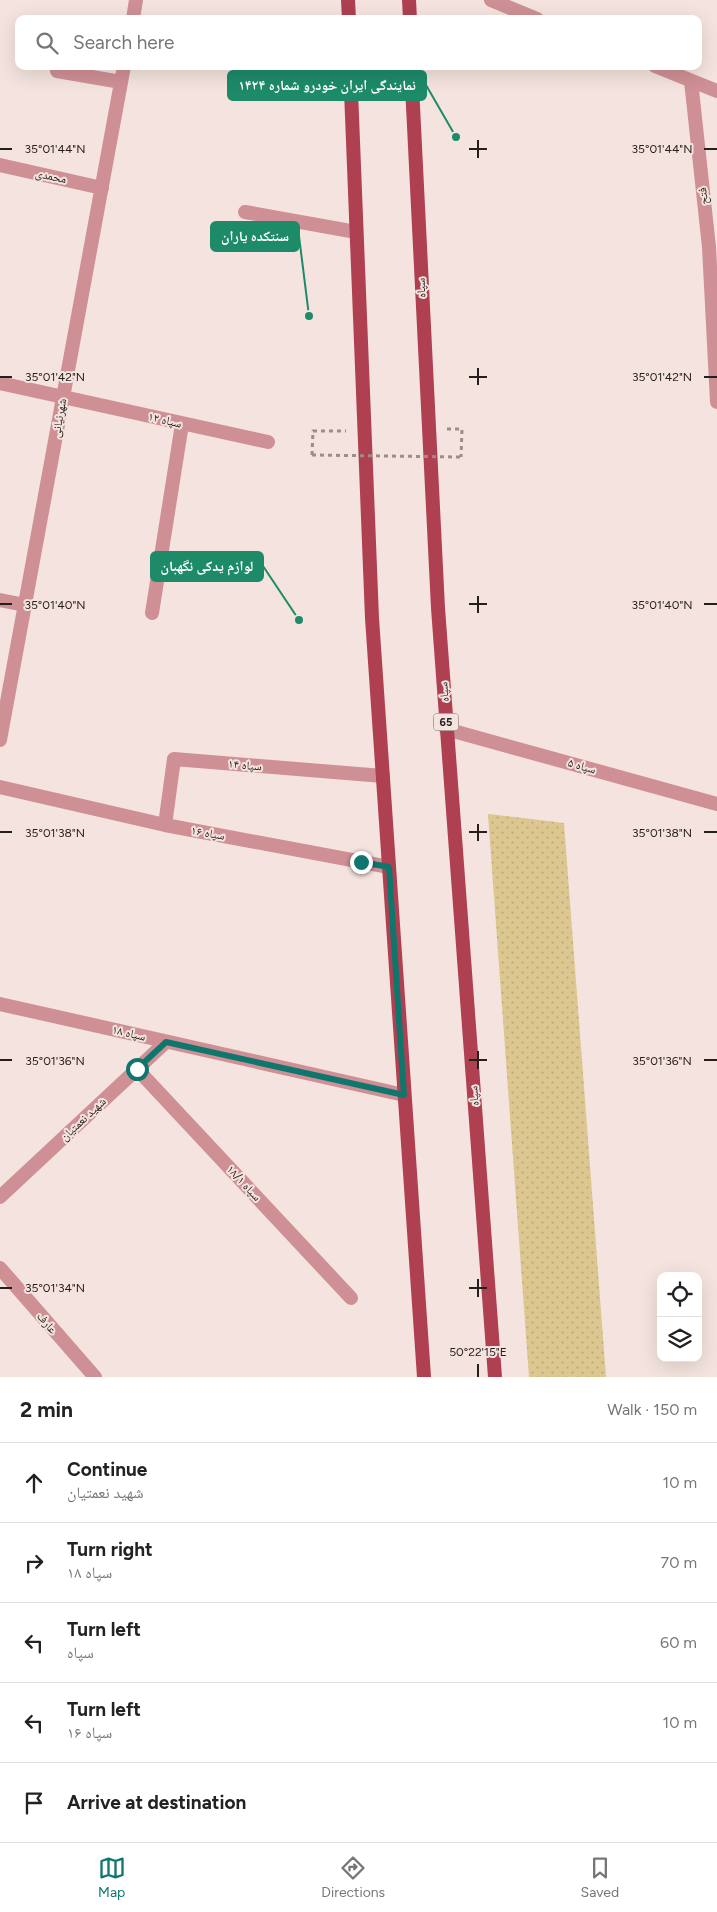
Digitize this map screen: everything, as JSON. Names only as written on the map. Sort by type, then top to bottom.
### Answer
[{"type":"main road","points":[[348,0],[349,15]]},
{"type":"main road","points":[[409,0],[410,15]]},
{"type":"main road","points":[[350,70],[372,618],[424,1377]]},
{"type":"main road","name":"سپاه","points":[[411,70],[438,608],[495,1377]]},
{"type":"street","points":[[134,15],[136,0]]},
{"type":"street","points":[[491,0],[527,15]]},
{"type":"street","name":"شهرنیانی","points":[[0,740],[123,70]]},
{"type":"street","points":[[665,70],[717,91]]},
{"type":"street","points":[[57,71],[121,82]]},
{"type":"street","name":"فتح","points":[[691,81],[713,247],[717,402]]},
{"type":"street","name":"محمدی","points":[[0,165],[102,188]]},
{"type":"street","points":[[245,212],[356,232]]},
{"type":"street","name":"سپاه ۱۲","points":[[0,383],[268,442]]},
{"type":"street","points":[[152,613],[182,424]]},
{"type":"street","points":[[0,600],[25,605]]},
{"type":"street","name":"سپاه ۵","points":[[446,729],[717,804]]},
{"type":"street","name":"سپاه ۱۴","points":[[165,826],[174,759],[383,776]]},
{"type":"street","name":"سپاه ۱۶","points":[[0,787],[165,826],[389,867]]},
{"type":"street","name":"سپاه ۱۸","points":[[0,1004],[404,1095]]},
{"type":"street","name":"شهید نعمتیان","points":[[0,1197],[166,1042]]},
{"type":"street","name":"سپاه ۱۸/۱","points":[[137,1069],[351,1298]]},
{"type":"street","name":"عارف","points":[[0,1268],[95,1377]]},
{"type":"path","points":[[364,430],[313,431],[312,455],[461,457],[462,429]]},
{"type":"shaded area","points":[[488,814],[564,823],[606,1377],[529,1377]]},
{"type":"place","name":"نمایندگی ایران خودرو شماره ۱۴۲۴","points":[[456,137]]},
{"type":"place","name":"سنتکده یاران","points":[[309,316]]},
{"type":"place","name":"لوازم یدکی نگهبان","points":[[299,620]]},
{"type":"route","points":[[137,1069],[166,1042],[404,1095],[389,867],[361,862]]}]
